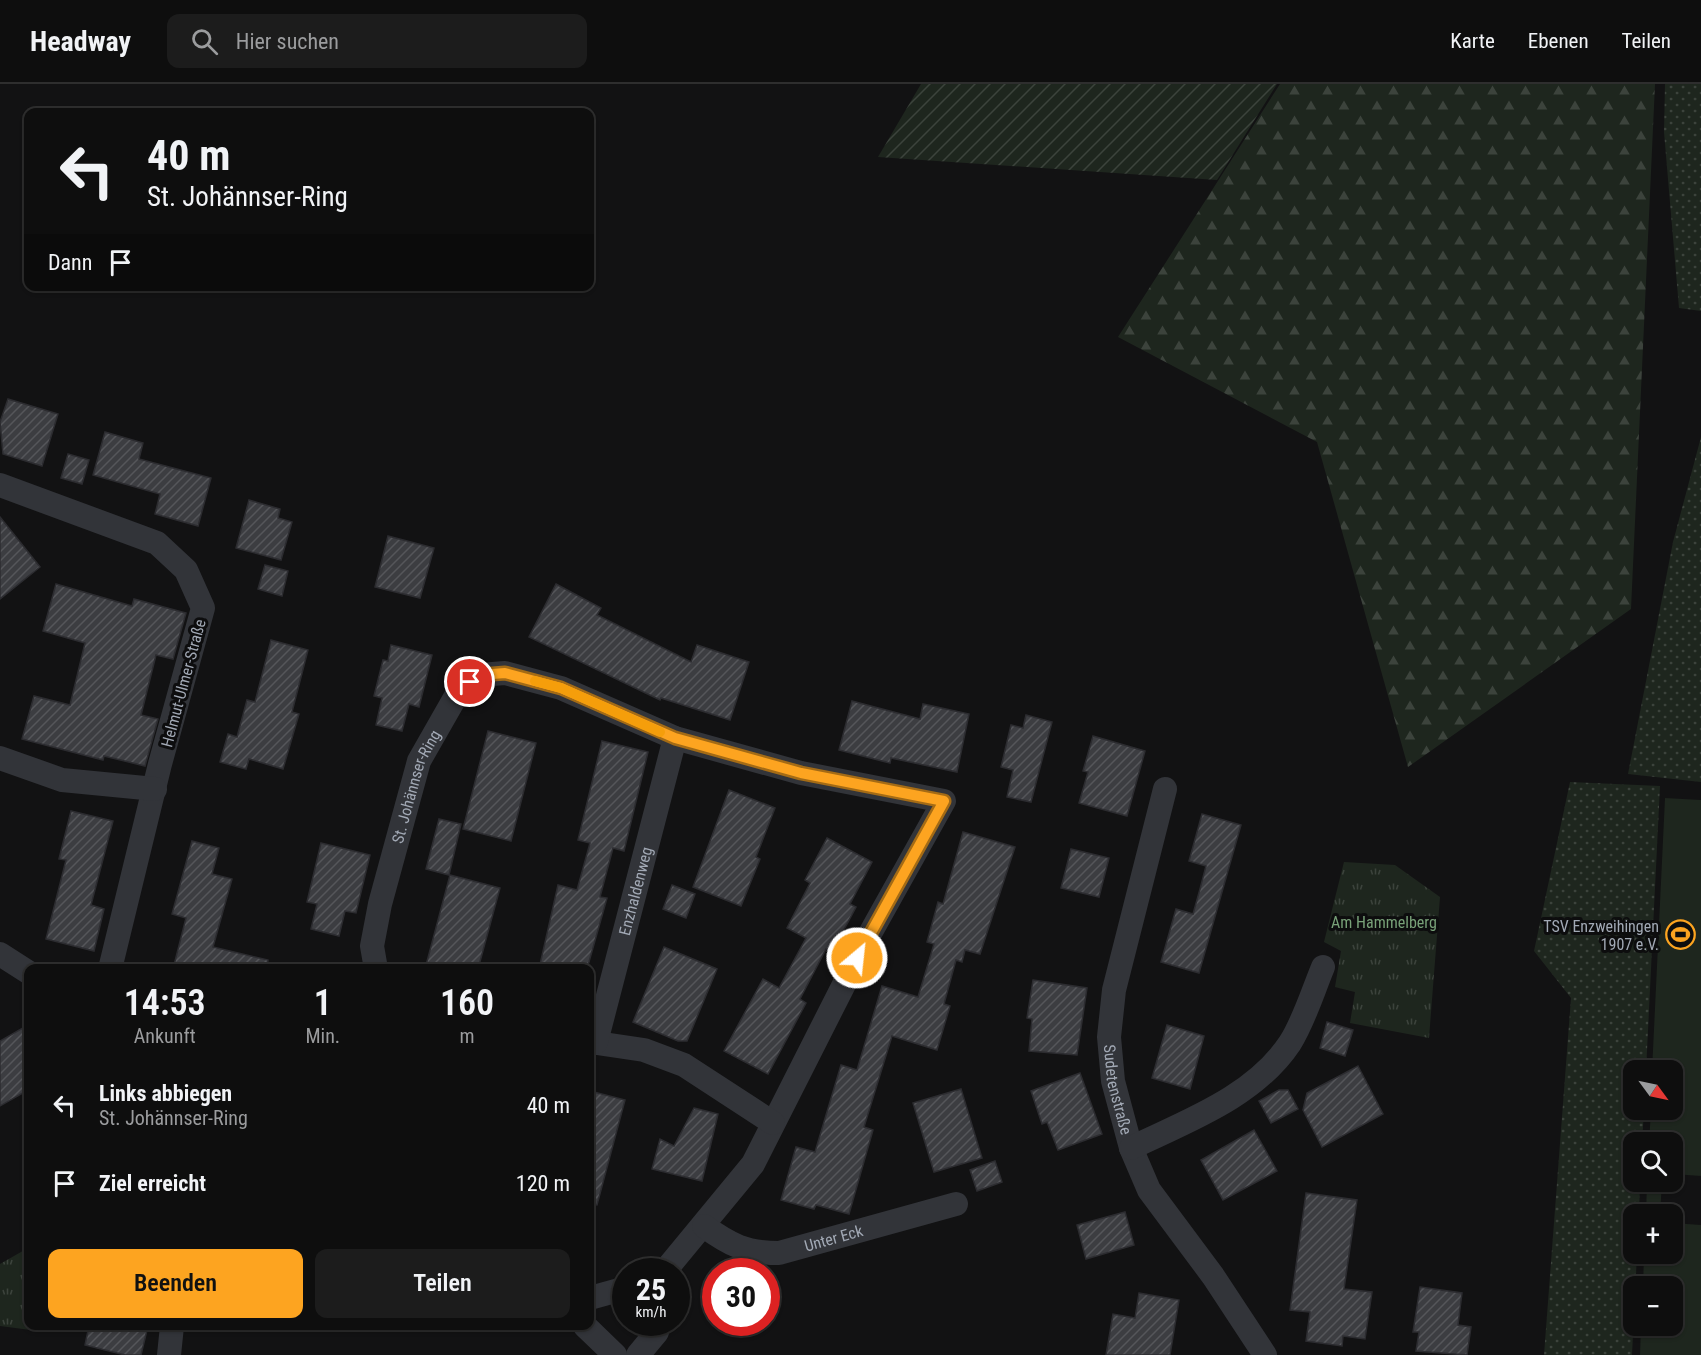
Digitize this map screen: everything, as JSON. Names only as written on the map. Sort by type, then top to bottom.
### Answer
[{"type":"street","name":"Helmut-Ulmer-Straße","points":[[0,485],[157,543],[186,570],[203,608],[111,964]]},
{"type":"street","name":"St. Johännser-Ring","points":[[375,964],[372,946],[380,904],[419,761],[460,689],[480,675],[505,673],[561,688],[675,738],[801,773],[944,801],[867,939],[753,1164],[704,1226]]},
{"type":"street","name":"Enzhaldenweg","points":[[594,1035],[675,738]]},
{"type":"street","points":[[0,758],[62,780],[155,789]]},
{"type":"street","name":"Sudetenstraße","points":[[1165,789],[1114,990],[1109,1037],[1113,1081],[1131,1148],[1149,1190],[1214,1276],[1261,1354]]},
{"type":"street","points":[[0,954],[24,969]]},
{"type":"street","points":[[1131,1148],[1225,1102],[1266,1071],[1290,1042],[1323,967]]},
{"type":"street","points":[[594,1042],[644,1050],[684,1065],[773,1123]]},
{"type":"street","name":"Unter Eck","points":[[704,1226],[727,1242],[755,1253],[779,1253],[956,1204]]},
{"type":"street","points":[[675,1258],[704,1226]]},
{"type":"street","points":[[594,1298],[612,1292]]},
{"type":"street","points":[[169,1355],[172,1330]]},
{"type":"street","points":[[589,1330],[615,1355]]},
{"type":"street","points":[[638,1355],[654,1336]]},
{"type":"green space","points":[[921,84],[1277,84],[1217,180],[878,157]]},
{"type":"green space","points":[[1280,84],[1655,84],[1631,609],[1408,767],[1317,442],[1118,337]]},
{"type":"green space","points":[[1665,84],[1701,84],[1701,311],[1679,308],[1664,132]]},
{"type":"green space","points":[[1701,437],[1701,782],[1628,774],[1673,542]]},
{"type":"green space","points":[[1570,782],[1660,786],[1647,1060],[1623,1060],[1623,1120],[1643,1120],[1643,1132],[1623,1132],[1623,1192],[1640,1192],[1639,1204],[1623,1204],[1623,1264],[1637,1264],[1636,1276],[1623,1276],[1623,1336],[1633,1336],[1632,1355],[1544,1355],[1571,998],[1534,951]]},
{"type":"green space","name":"TSV Enzweihingen 1907 e.V.","points":[[1665,798],[1701,800],[1701,1176],[1683,1175],[1683,1132],[1650,1132],[1650,1120],[1683,1120],[1683,1060],[1653,1060]]},
{"type":"green space","name":"Am Hammelberg","points":[[1344,862],[1395,865],[1440,897],[1429,1038],[1350,1023],[1355,992],[1335,987],[1341,951],[1324,942]]},
{"type":"green space","points":[[1647,1192],[1661,1192],[1661,1204],[1646,1204]]},
{"type":"green space","points":[[1683,1224],[1701,1225],[1701,1355],[1640,1355],[1641,1336],[1683,1336],[1683,1276],[1643,1276],[1644,1264],[1683,1264]]},
{"type":"green space","points":[[24,1250],[24,1329],[0,1326],[0,1264]]},
{"type":"building","points":[[8,399],[58,414],[42,466],[3,454],[0,422]]},
{"type":"building","points":[[105,432],[143,443],[139,459],[211,478],[198,526],[155,514],[160,494],[93,475]]},
{"type":"building","points":[[68,454],[89,460],[82,484],[61,478]]},
{"type":"building","points":[[249,500],[280,509],[278,518],[292,522],[281,560],[236,548]]},
{"type":"building","points":[[0,517],[40,567],[0,599]]},
{"type":"building","points":[[388,536],[434,548],[420,598],[375,587]]},
{"type":"building","points":[[265,565],[288,571],[282,596],[258,589]]},
{"type":"building","points":[[56,584],[132,606],[134,599],[186,613],[173,659],[156,655],[141,715],[158,719],[145,766],[104,756],[103,760],[22,739],[34,696],[70,705],[85,643],[43,631]]},
{"type":"building","points":[[556,584],[601,608],[597,615],[691,662],[697,645],[749,662],[730,720],[661,698],[660,700],[529,637]]},
{"type":"building","points":[[271,640],[308,650],[292,712],[299,714],[283,769],[249,759],[246,769],[220,762],[228,734],[237,737],[247,700],[255,702]]},
{"type":"building","points":[[391,645],[432,655],[419,707],[409,704],[402,731],[376,725],[382,698],[374,696],[383,660],[388,661]]},
{"type":"building","points":[[852,701],[920,719],[923,704],[969,714],[957,772],[891,758],[890,763],[839,750]]},
{"type":"building","points":[[1026,715],[1052,722],[1031,802],[1007,797],[1013,770],[1001,767],[1011,725],[1023,728]]},
{"type":"building","points":[[488,731],[536,743],[511,841],[463,829]]},
{"type":"building","points":[[1093,736],[1145,751],[1127,816],[1079,803],[1088,772],[1083,771]]},
{"type":"building","points":[[602,741],[648,752],[624,851],[613,848],[600,897],[607,898],[588,964],[540,964],[558,885],[577,890],[590,843],[578,840]]},
{"type":"building","points":[[729,790],[775,808],[756,857],[760,859],[741,906],[693,887]]},
{"type":"building","points":[[71,811],[113,821],[91,905],[104,909],[94,951],[46,939],[66,860],[59,859]]},
{"type":"building","points":[[1202,814],[1241,825],[1199,973],[1161,962],[1176,909],[1193,914],[1200,889],[1206,866],[1189,861]]},
{"type":"building","points":[[439,819],[461,824],[449,875],[426,869]]},
{"type":"building","points":[[963,832],[1015,847],[980,954],[965,950],[962,962],[956,960],[944,1004],[950,1006],[937,1050],[892,1036],[864,1127],[873,1130],[849,1214],[816,1205],[814,1209],[781,1200],[796,1147],[815,1152],[841,1065],[857,1070],[882,986],[918,997],[934,944],[927,942],[938,902],[943,904]]},
{"type":"building","points":[[827,838],[872,862],[850,904],[856,907],[832,952],[826,949],[800,999],[806,1003],[768,1074],[724,1051],[763,979],[779,988],[806,938],[787,928],[810,883],[805,880]]},
{"type":"building","points":[[192,841],[219,848],[212,874],[232,879],[213,947],[268,960],[268,964],[174,964],[186,918],[172,914]]},
{"type":"building","points":[[321,843],[370,855],[356,913],[345,911],[339,936],[311,929],[317,904],[307,902]]},
{"type":"building","points":[[1071,849],[1109,858],[1099,897],[1061,888]]},
{"type":"building","points":[[450,875],[500,888],[479,964],[426,964]]},
{"type":"building","points":[[672,885],[695,894],[686,918],[663,909]]},
{"type":"building","points":[[664,947],[717,969],[687,1041],[678,1041],[633,1022]]},
{"type":"building","points":[[1033,980],[1087,988],[1077,1055],[1029,1051],[1032,1019],[1027,1018]]},
{"type":"building","points":[[1327,1022],[1353,1030],[1345,1056],[1320,1048]]},
{"type":"building","points":[[1167,1025],[1204,1036],[1190,1089],[1152,1078]]},
{"type":"building","points":[[24,1027],[24,1092],[0,1106],[0,1041]]},
{"type":"building","points":[[1358,1066],[1383,1114],[1322,1147],[1303,1110],[1307,1093]]},
{"type":"building","points":[[1080,1073],[1102,1134],[1058,1150],[1047,1122],[1042,1124],[1031,1091]]},
{"type":"building","points":[[961,1089],[982,1158],[934,1172],[913,1103]]},
{"type":"building","points":[[1279,1090],[1288,1090],[1298,1109],[1271,1123],[1259,1101]]},
{"type":"building","points":[[594,1092],[625,1100],[597,1205],[594,1205]]},
{"type":"building","points":[[694,1108],[718,1114],[702,1181],[652,1169],[660,1139],[674,1146]]},
{"type":"building","points":[[1254,1130],[1277,1171],[1223,1200],[1201,1160]]},
{"type":"building","points":[[995,1161],[1002,1182],[977,1191],[970,1170]]},
{"type":"building","points":[[1306,1193],[1357,1200],[1344,1289],[1372,1292],[1365,1339],[1343,1336],[1342,1346],[1306,1341],[1310,1312],[1290,1310]]},
{"type":"building","points":[[1125,1212],[1134,1245],[1086,1259],[1077,1225]]},
{"type":"building","points":[[1420,1287],[1462,1293],[1458,1325],[1471,1327],[1467,1355],[1416,1351],[1419,1332],[1413,1332]]},
{"type":"building","points":[[1139,1293],[1179,1300],[1170,1355],[1106,1355],[1113,1314],[1135,1318]]},
{"type":"building","points":[[88,1330],[147,1330],[141,1355],[125,1355],[85,1345]]},
{"type":"slow traffic","points":[[535,681],[561,688],[660,732]]},
{"type":"place","name":"TSV Enzweihingen 1907 e.V.","points":[[1680,935]]},
{"type":"route","points":[[470,682],[480,675],[505,673],[561,688],[675,738],[801,773],[944,801],[857,958]]}]
